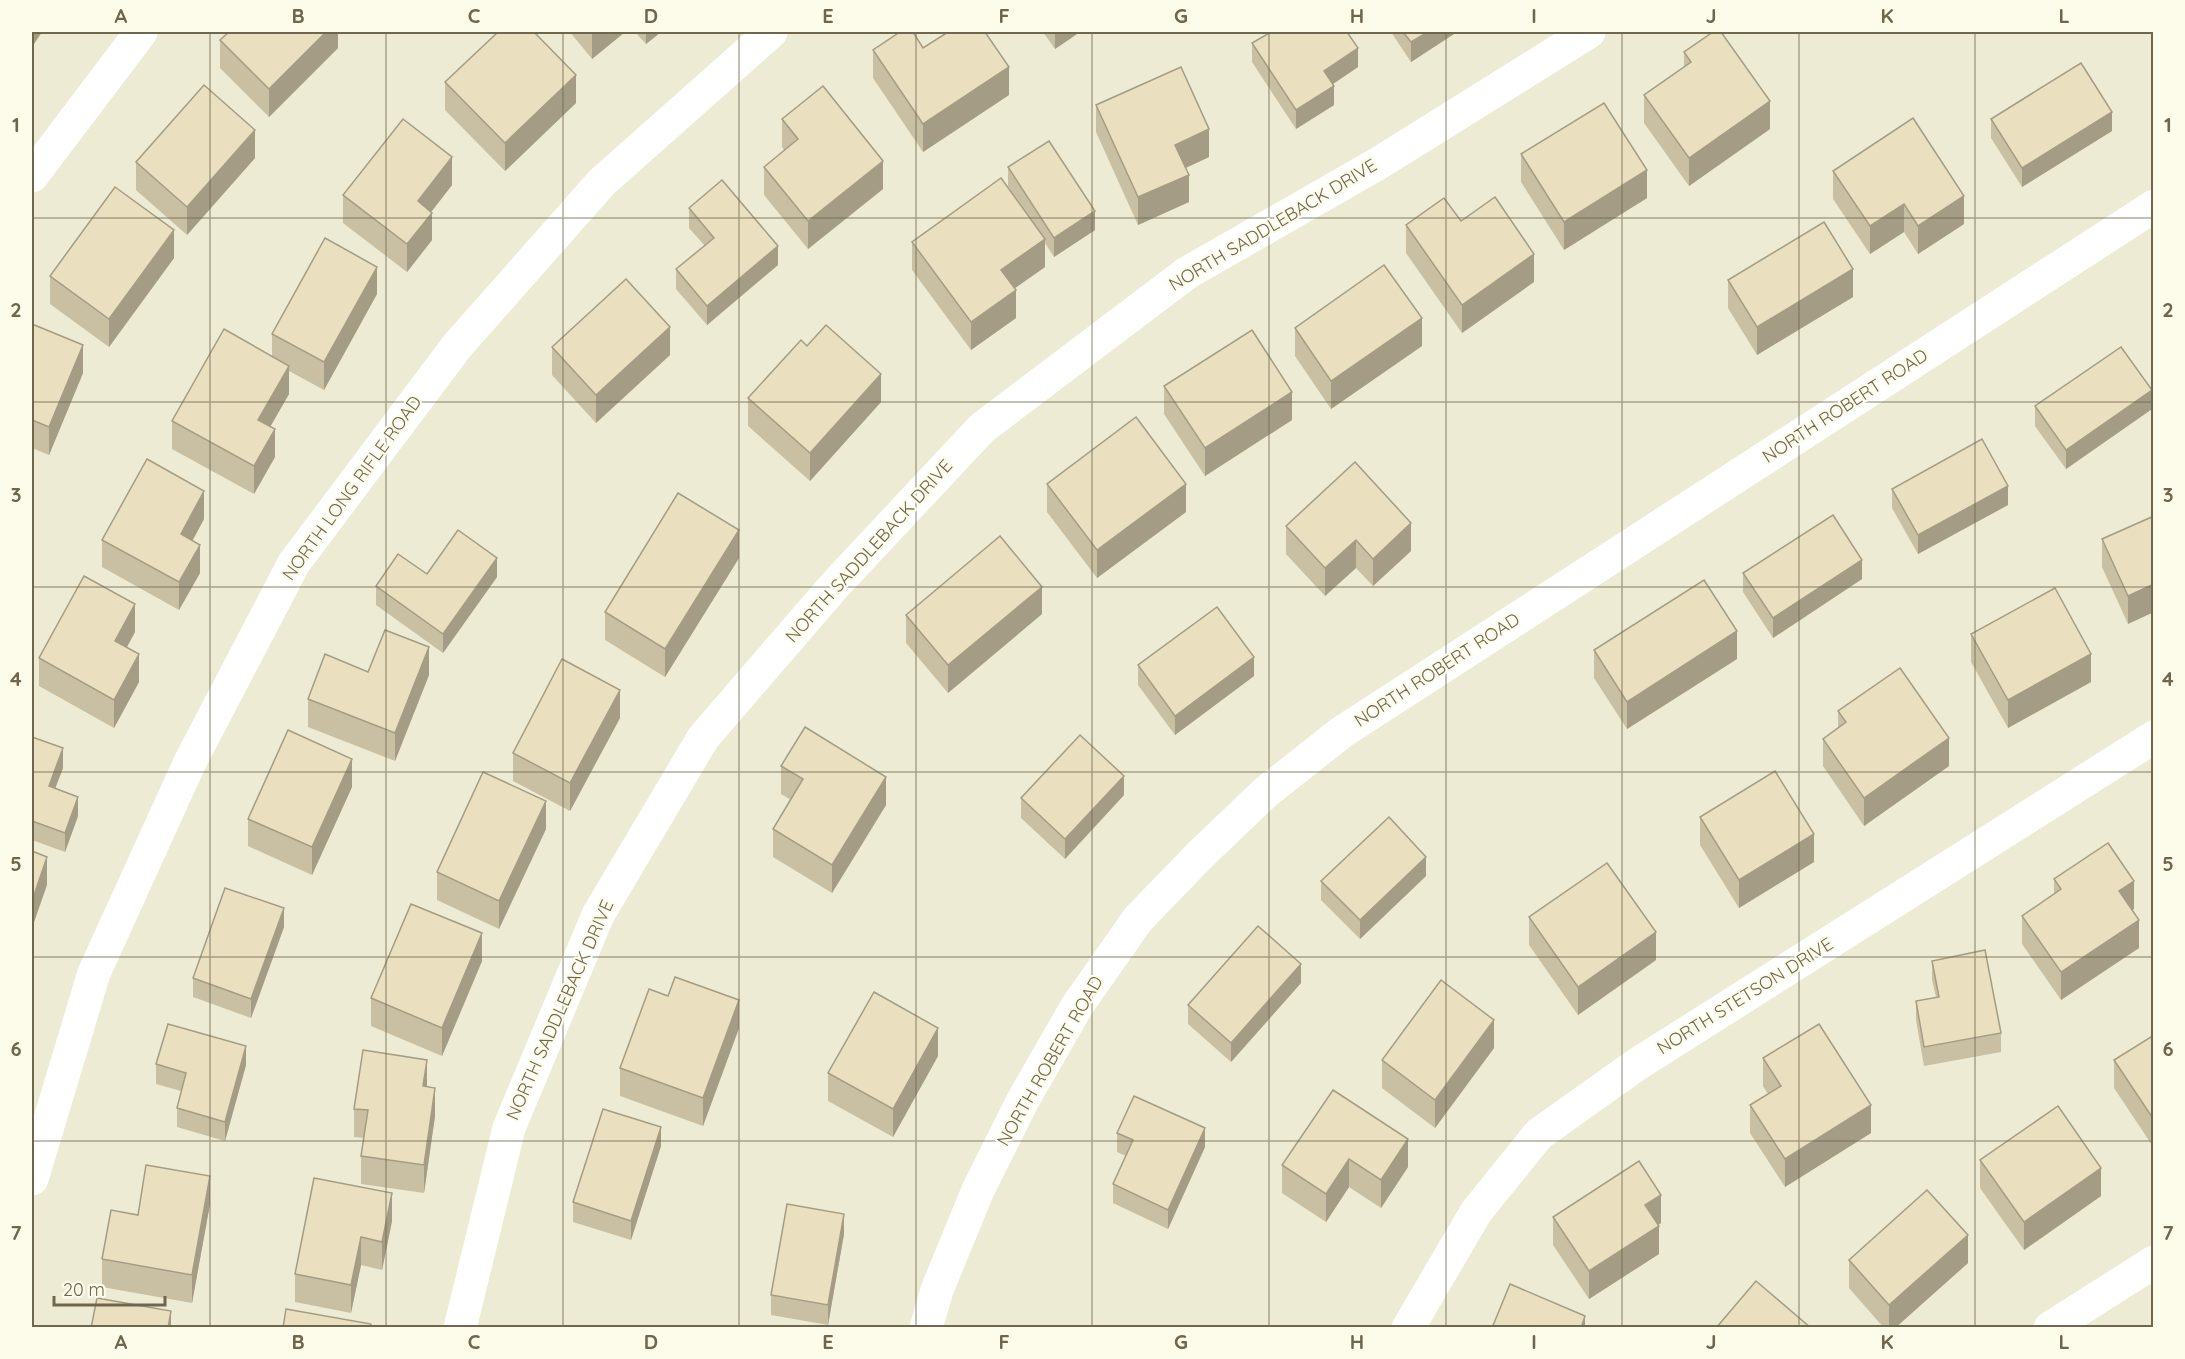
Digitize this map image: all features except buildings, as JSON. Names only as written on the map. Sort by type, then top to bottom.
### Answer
[{"type":"street","points":[[32,176],[141,32]]},
{"type":"street","name":"NORTH LONG RIFLE ROAD","points":[[32,1179],[94,973],[190,762],[294,563],[457,346],[602,182],[771,32]]},
{"type":"street","name":"NORTH SADDLEBACK DRIVE","points":[[460,1328],[509,1128],[598,915],[703,738],[835,585],[982,428],[1187,273],[1378,163],[1589,32]]},
{"type":"street","name":"NORTH ROBERT ROAD","points":[[926,1328],[937,1290],[978,1190],[1023,1100],[1077,1006],[1138,919],[1266,792],[1342,732],[2154,206]]},
{"type":"street","name":"NORTH STETSON DRIVE","points":[[1408,1328],[1476,1212],[1539,1134],[1636,1065],[2154,737]]},
{"type":"street","points":[[2050,1328],[2154,1262]]},
{"type":"shaded area","points":[[32,32],[2153,32],[2153,1327],[32,1327]]}]
